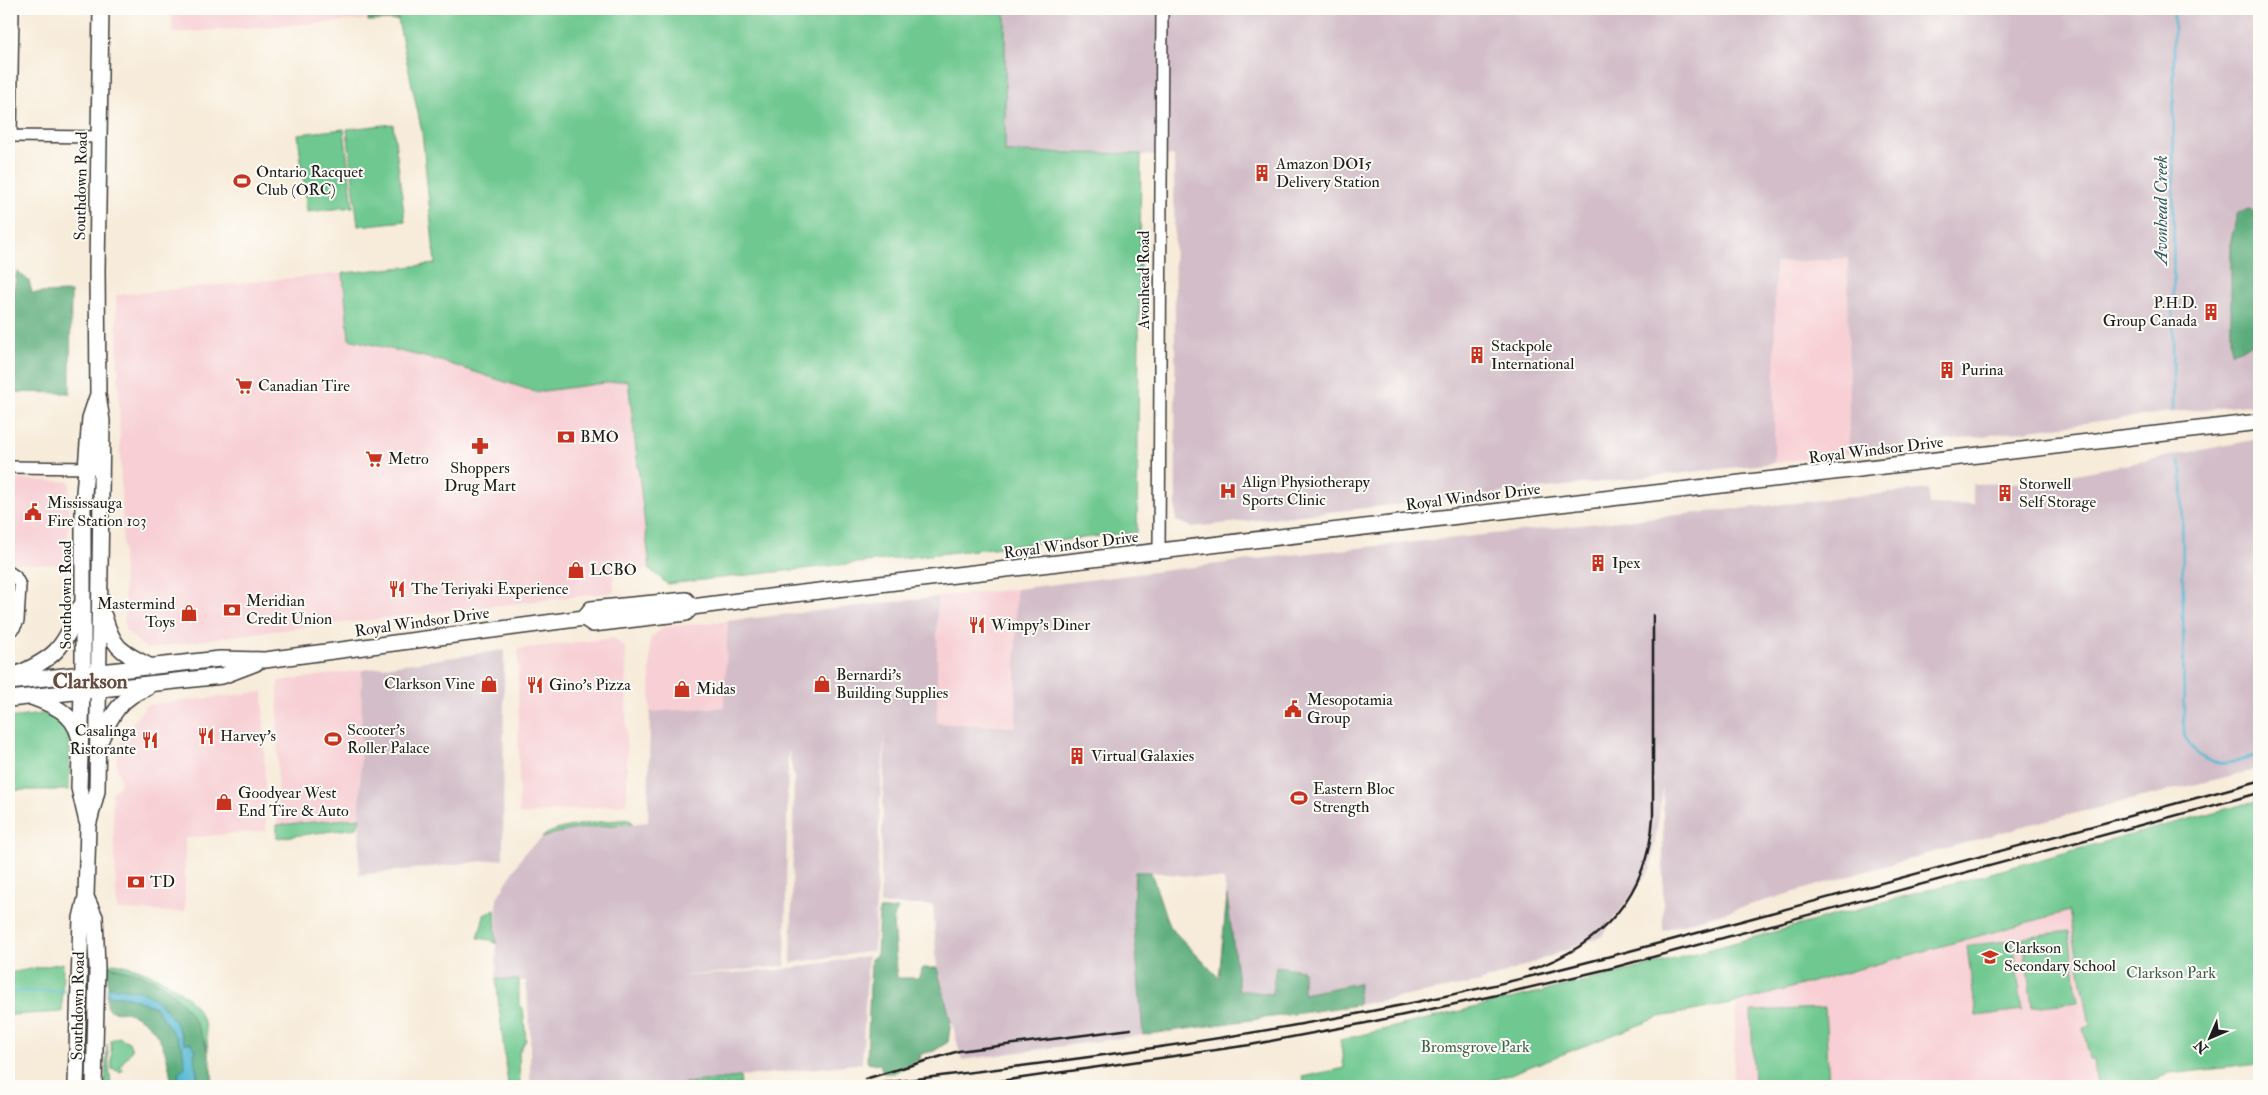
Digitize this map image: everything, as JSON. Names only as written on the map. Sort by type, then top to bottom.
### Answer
[{"type":"main road","name":"Southdown Road","points":[[90,672],[101,605],[102,421],[98,395],[97,270],[101,9]]},
{"type":"main road","name":"Southdown Road","points":[[76,1086],[81,918],[86,897],[88,826],[97,791],[98,748],[90,690],[84,598],[83,506],[90,418],[98,395]]},
{"type":"main road","name":"Royal Windsor Drive","points":[[9,682],[220,659],[265,660],[584,618],[593,624],[686,613],[692,607],[2259,422]]},
{"type":"main road","points":[[9,678],[35,667],[54,654],[70,635],[84,598]]},
{"type":"main road","points":[[101,605],[111,638],[117,646],[152,667]]},
{"type":"main road","name":"Royal Windsor Drive","points":[[9,699],[222,676],[265,660]]},
{"type":"main road","points":[[98,748],[110,717],[128,697],[159,684]]},
{"type":"main road","name":"Southdown Road","points":[[88,826],[79,788],[80,742],[90,690]]},
{"type":"main road","points":[[30,697],[62,710],[77,728],[80,742]]},
{"type":"main road","name":"Southdown Road","points":[[86,897],[95,917],[97,968],[94,1086]]},
{"type":"main road","points":[[78,1025],[96,1026]]},
{"type":"street","points":[[9,9],[13,9],[10,136],[99,137]]},
{"type":"street","name":"Avonhead Road","points":[[1159,552],[1162,9]]},
{"type":"street","points":[[9,467],[102,468]]},
{"type":"street","points":[[9,572],[17,579],[20,585],[18,621],[14,628],[9,631]]},
{"type":"shaded area","points":[[172,9],[365,9],[365,20],[173,33]]},
{"type":"shaded area","points":[[1005,9],[2259,9],[2259,404],[2164,413],[1849,453],[1848,258],[1775,263],[1774,463],[1192,527],[1176,521],[1174,156],[1004,152]]},
{"type":"shaded area","points":[[1848,258],[1849,453],[1774,463],[1774,263]]},
{"type":"shaded area","points":[[343,273],[350,339],[441,361],[536,392],[628,380],[650,569],[613,573],[614,592],[238,635],[147,649],[125,630],[116,295]]},
{"type":"shaded area","points":[[2259,439],[2259,769],[2027,825],[1663,930],[1663,787],[1651,868],[1601,937],[1481,982],[1358,1005],[1358,983],[1302,994],[1277,967],[1272,994],[1239,990],[1224,880],[1135,872],[1133,916],[1143,1035],[962,1060],[937,968],[933,905],[880,905],[885,733],[881,779],[874,951],[791,963],[794,778],[788,749],[785,966],[673,977],[778,970],[868,956],[862,1063],[660,1086],[530,1086],[530,1030],[526,981],[496,979],[497,898],[525,852],[542,838],[555,833],[573,830],[648,822],[650,712],[724,707],[728,621],[937,597],[937,723],[1016,727],[1016,589],[1299,554],[1929,489],[1929,505],[1973,504],[1973,484],[2034,482]]},
{"type":"shaded area","points":[[9,479],[70,482],[67,565],[9,563]]},
{"type":"shaded area","points":[[1016,589],[1017,727],[937,723],[937,597]]},
{"type":"shaded area","points":[[728,621],[725,707],[650,712],[650,638],[664,627]]},
{"type":"shaded area","points":[[614,638],[626,649],[627,804],[519,815],[518,649]]},
{"type":"shaded area","points":[[504,650],[503,859],[359,875],[362,670]]},
{"type":"shaded area","points":[[362,670],[360,818],[277,825],[278,681]]},
{"type":"shaded area","points":[[263,692],[266,831],[185,838],[185,912],[117,910],[112,793],[121,784],[116,761],[121,739],[146,705]]},
{"type":"shaded area","name":"Clarkson Secondary School","points":[[2070,911],[2089,1015],[2097,1086],[1733,1086],[1736,1003]]},
{"type":"green space","points":[[368,9],[398,9],[398,20],[368,21]]},
{"type":"green space","points":[[398,9],[1005,9],[1005,152],[1141,154],[1137,532],[667,584],[650,569],[628,380],[536,392],[441,361],[349,339],[343,273],[435,264],[422,132],[398,20]]},
{"type":"green space","points":[[393,124],[405,221],[358,226],[347,129]]},
{"type":"green space","points":[[344,129],[353,207],[307,212],[298,134]]},
{"type":"green space","points":[[2250,209],[2259,217],[2259,338],[2240,350],[2231,353],[2231,240],[2238,212]]},
{"type":"green space","points":[[17,271],[29,281],[32,293],[71,292],[70,393],[9,392],[9,299],[14,287]]},
{"type":"green space","points":[[42,714],[60,723],[66,730],[70,740],[69,790],[9,790],[9,718]]},
{"type":"green space","name":"Bromsgrove Park","points":[[2259,800],[2259,1064],[2169,1074],[2141,1086],[2097,1086],[2094,1060],[2090,1060],[2083,1027],[2090,1025],[2069,911],[1736,1003],[1660,1017],[1479,1086],[1305,1086],[1302,1077],[1344,1068],[1340,1040],[1656,964]]},
{"type":"green space","points":[[360,818],[357,828],[277,838],[277,825]]},
{"type":"green space","points":[[629,819],[633,823],[575,829],[542,838],[547,834],[569,827]]},
{"type":"green space","points":[[1135,872],[1151,872],[1169,926],[1219,978],[1227,896],[1239,990],[1272,994],[1276,966],[1303,970],[1303,994],[1359,983],[1358,1005],[1143,1035],[1133,916]]},
{"type":"green space","points":[[495,909],[496,944],[491,940],[478,938],[484,915]]},
{"type":"green space","points":[[898,909],[893,920],[897,978],[918,978],[923,968],[937,968],[951,1021],[948,1042],[934,1051],[921,1054],[920,1059],[894,1073],[883,1073],[880,1064],[867,1062],[871,959],[877,955],[879,910]]},
{"type":"green space","points":[[2069,931],[2078,1002],[2032,1007],[2023,937]]},
{"type":"green space","points":[[2013,940],[2022,1010],[1976,1016],[1967,946]]},
{"type":"green space","points":[[63,963],[62,1012],[9,1015],[9,973]]},
{"type":"green space","points":[[113,963],[151,974],[186,996],[195,1006],[203,1020],[208,1051],[191,1015],[175,996],[142,975],[108,966]]},
{"type":"green space","points":[[108,966],[142,975],[158,983],[172,993],[184,1006],[202,1035],[212,1069],[213,1086],[199,1086],[194,1056],[184,1043],[180,1030],[140,992],[108,987]]},
{"type":"green space","points":[[496,979],[519,980],[519,1005],[523,1008],[526,1040],[519,1052],[520,1083],[508,1085]]},
{"type":"green space","points":[[107,995],[128,997],[155,1007],[182,1046],[185,1067],[178,1074],[180,1086],[172,1086],[165,1053],[156,1033],[140,1018],[126,1012],[112,1011],[107,1008]]},
{"type":"green space","points":[[1825,1008],[1829,1086],[1754,1086],[1751,1011]]},
{"type":"green space","points":[[119,1037],[129,1042],[132,1050],[120,1066],[123,1069],[121,1072],[112,1069],[111,1040]]},
{"type":"green space","points":[[107,1044],[111,1086],[105,1086]]},
{"type":"green space","points":[[740,1077],[741,1084],[660,1086]]},
{"type":"water","points":[[108,987],[139,991],[147,994],[168,1011],[184,1043],[191,1043],[196,1050],[194,1056],[199,1086],[180,1086],[178,1074],[185,1067],[182,1046],[155,1007],[128,997],[107,995]]},
{"type":"waterway","name":"Avonhead Creek","points":[[2173,411],[2174,9]]},
{"type":"waterway","points":[[2178,459],[2182,472],[2184,734],[2199,755],[2216,763],[2235,762],[2259,755]]},
{"type":"waterway","points":[[9,994],[20,991],[75,991]]},
{"type":"railway","points":[[1529,970],[1555,960],[1599,932],[1616,914],[1631,893],[1642,870],[1649,845],[1653,817],[1653,615]]},
{"type":"railway","points":[[858,1086],[1148,1049],[1292,1026],[1436,998],[1646,947],[2259,781]]},
{"type":"railway","points":[[966,1086],[1250,1045],[1502,994],[1612,968],[2259,793]]},
{"type":"railway","points":[[865,1079],[959,1051],[1131,1029]]},
{"type":"place","name":"Amazon DOI5 Delivery Station","points":[[1262,173]]},
{"type":"place","name":"Ontario Racquet Club (ORC)","points":[[242,181]]},
{"type":"place","name":"P.H.D. Group Canada","points":[[2211,312]]},
{"type":"place","name":"Stackpole International","points":[[1477,355]]},
{"type":"place","name":"Purina","points":[[1947,370]]},
{"type":"place","name":"Canadian Tire","points":[[244,386]]},
{"type":"place","name":"BMO","points":[[566,437]]},
{"type":"place","name":"Shoppers Drug Mart","points":[[480,446]]},
{"type":"place","name":"Metro","points":[[374,459]]},
{"type":"place","name":"Align Physiotherapy Sports Clinic","points":[[1228,491]]},
{"type":"place","name":"Storwell Self Storage","points":[[2005,493]]},
{"type":"place","name":"Mississauga Fire Station 103","points":[[33,512]]},
{"type":"place","name":"Ipex","points":[[1598,563]]},
{"type":"place","name":"LCBO","points":[[576,570]]},
{"type":"place","name":"The Teriyaki Experience","points":[[397,589]]},
{"type":"place","name":"Meridian Credit Union","points":[[232,610]]},
{"type":"place","name":"Mastermind Toys","points":[[189,613]]},
{"type":"place","name":"Wimpy's Diner","points":[[977,625]]},
{"type":"place","name":"Clarkson Vine","points":[[489,684]]},
{"type":"place","name":"Bernardi's Building Supplies","points":[[822,684]]},
{"type":"place","name":"Gino's Pizza","points":[[535,685]]},
{"type":"place","name":"Midas","points":[[682,689]]},
{"type":"place","name":"Mesopotamia Group","points":[[1293,709]]},
{"type":"place","name":"Harvey's","points":[[206,736]]},
{"type":"place","name":"Scooter's Roller Palace","points":[[333,739]]},
{"type":"place","name":"Casalinga Ristorante","points":[[150,740]]},
{"type":"place","name":"Virtual Galaxies","points":[[1077,756]]},
{"type":"place","name":"Eastern Bloc Strength","points":[[1299,798]]},
{"type":"place","name":"Goodyear West End Tire & Auto","points":[[224,802]]},
{"type":"place","name":"TD","points":[[136,882]]},
{"type":"place","name":"Clarkson Secondary School","points":[[1990,957]]},
{"type":"district","name":"Clarkson","points":[[90,681]]},
{"type":"park label","name":"Clarkson Park","points":[[2171,973]]}]
